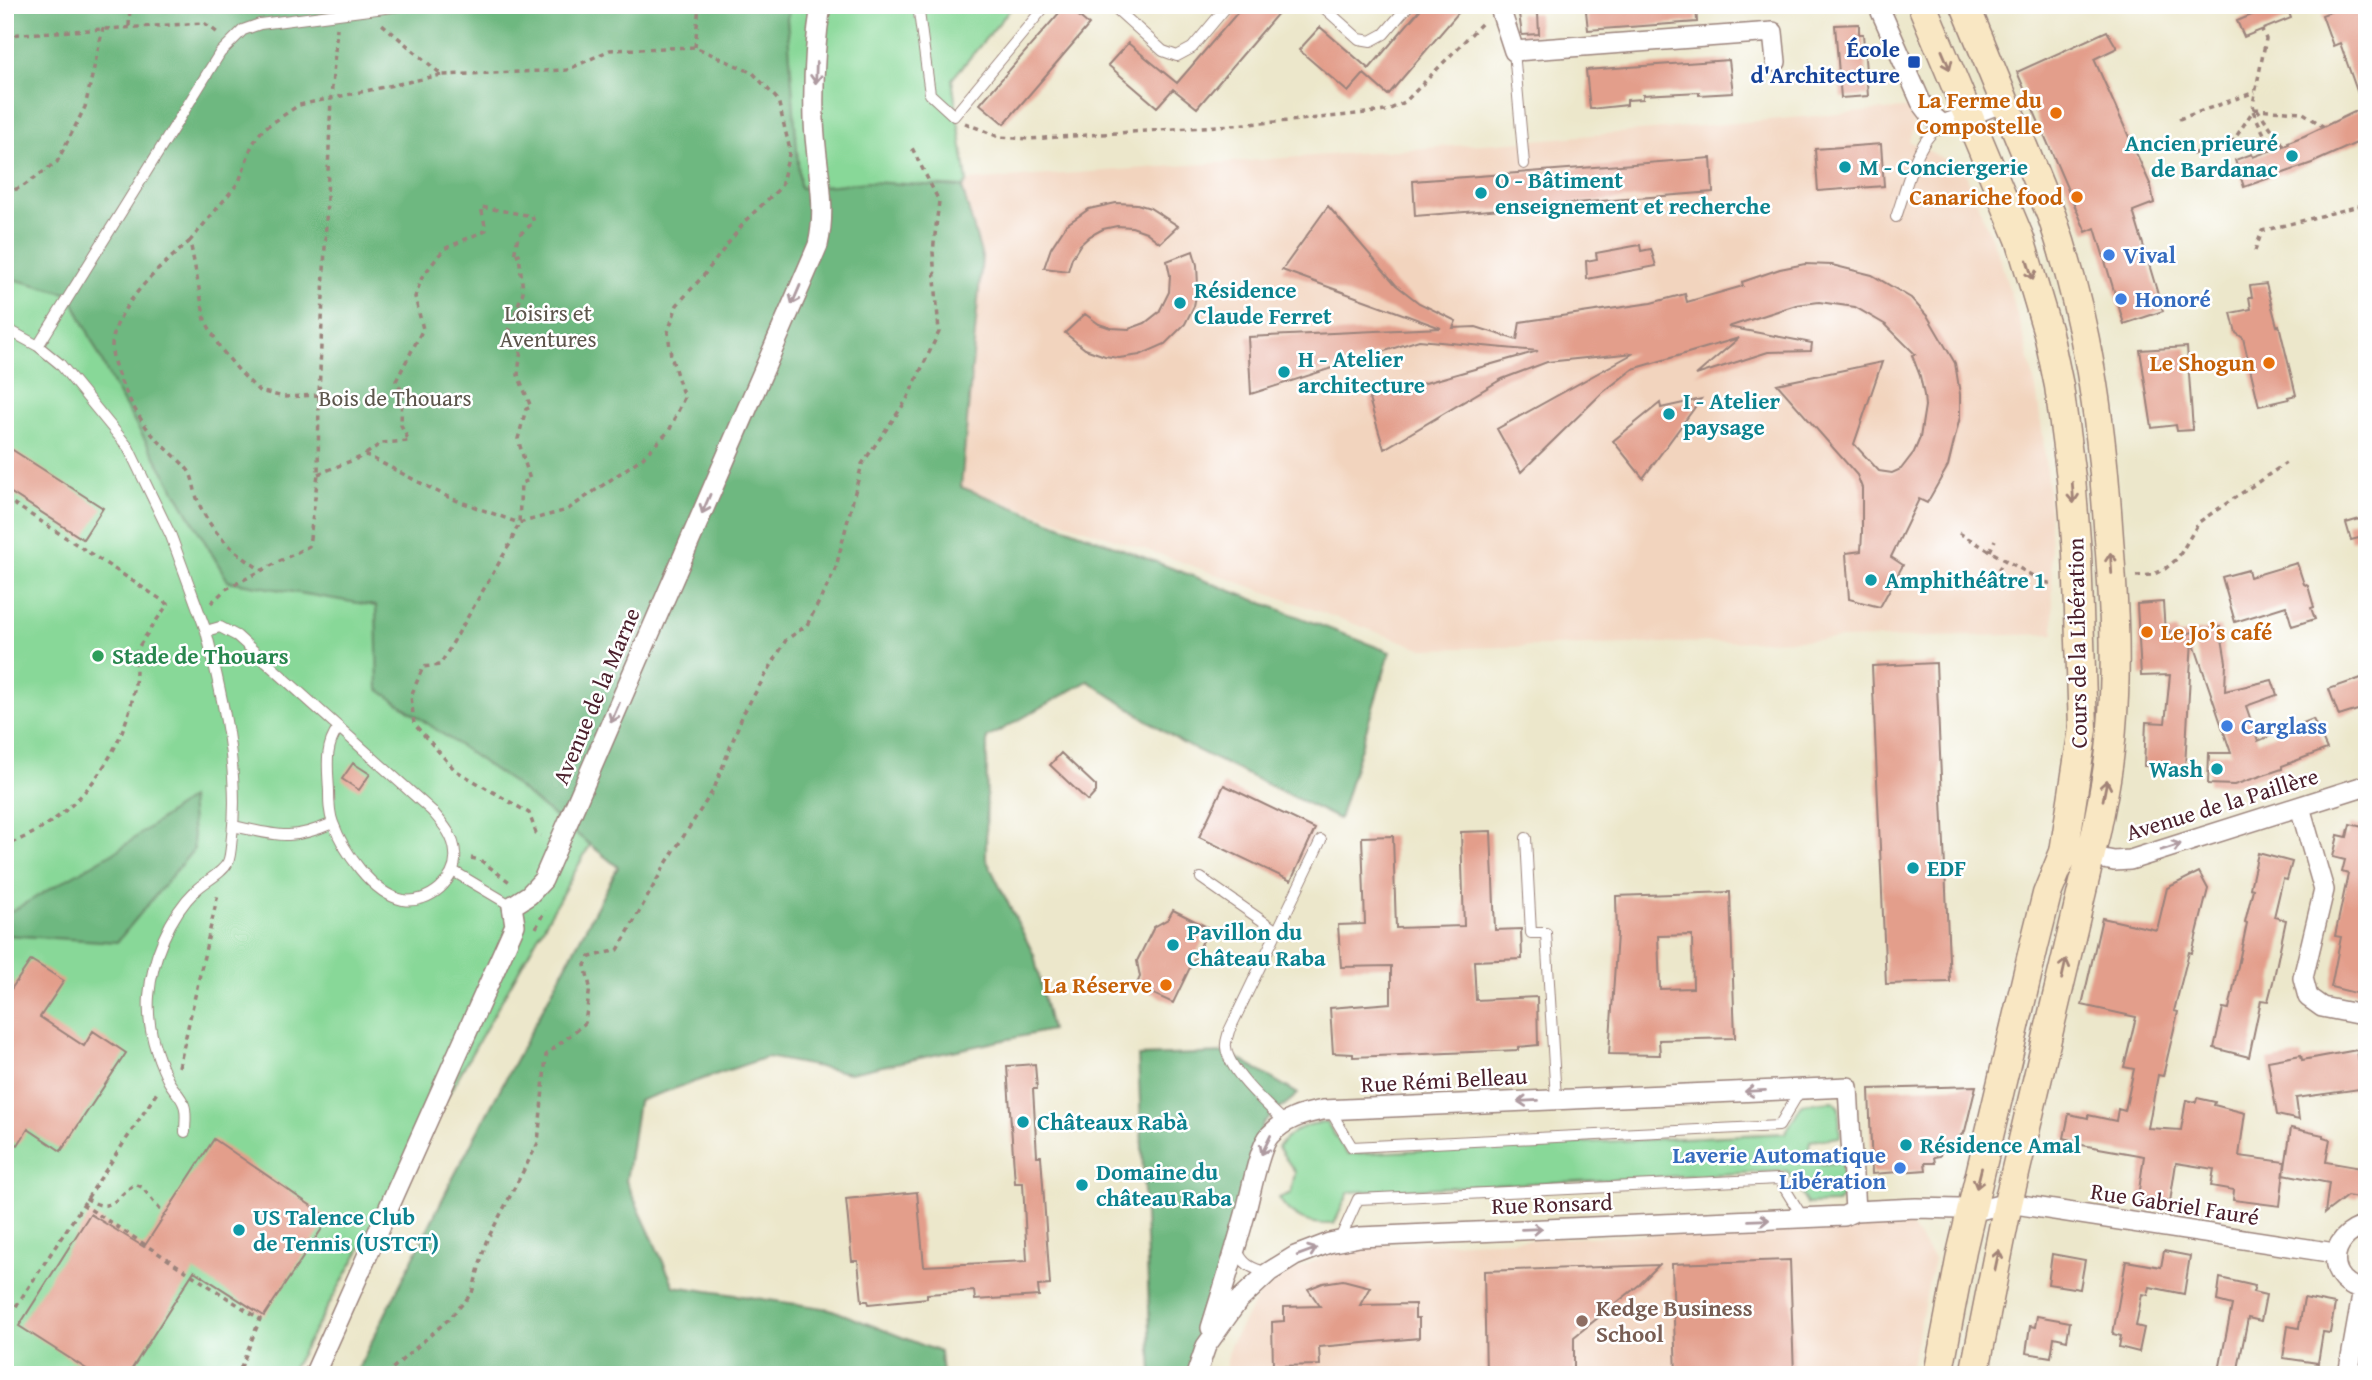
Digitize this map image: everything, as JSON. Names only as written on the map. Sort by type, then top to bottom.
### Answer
[{"type":"main road","name":"Cours de la Libération","points":[[1922,5],[1956,120],[2029,267],[2051,346],[2067,435],[2077,553],[2083,729],[2064,852],[2047,894],[2034,946],[1971,1212],[1938,1375]]},
{"type":"main road","points":[[1945,5],[1958,33],[2004,102]]},
{"type":"main road","name":"Cours de la Libération","points":[[1965,5],[2048,207],[2064,253],[2084,327],[2105,475],[2115,667],[2108,774],[2091,857],[1968,1374]]},
{"type":"main road","points":[[1956,120],[2004,160],[2047,258],[2068,337],[2091,373]]},
{"type":"main road","points":[[2008,1203],[2001,1193],[2000,1174],[2040,997],[2034,946]]},
{"type":"main road","points":[[1968,1374],[1971,1290],[1977,1254],[1971,1212]]},
{"type":"main road","points":[[1951,1308],[1968,1374]]},
{"type":"street","name":"Avenue de la Marne","points":[[512,906],[538,886],[558,845],[818,245],[824,210],[814,121],[817,30],[821,5]]},
{"type":"street","points":[[1878,5],[1921,102],[1930,114],[1956,120],[2004,102]]},
{"type":"street","points":[[1500,8],[1514,51],[1773,32],[1776,62]]},
{"type":"street","name":"Avenue de la Paillère","points":[[2064,852],[2114,861],[2130,860],[2367,785]]},
{"type":"street","points":[[2300,807],[2324,890],[2303,978],[2308,997],[2322,1007],[2367,1016]]},
{"type":"street","points":[[314,1375],[515,925],[512,906]]},
{"type":"street","name":"Rue Rémi Belleau","points":[[1285,1122],[1299,1115],[1329,1110],[1848,1087],[1856,1211]]},
{"type":"street","points":[[1206,1346],[1237,1245],[1260,1155],[1268,1137],[1285,1122]]},
{"type":"street","points":[[1971,1212],[2008,1203]]},
{"type":"street","name":"Rue Gabriel Fauré","points":[[2008,1203],[2335,1253]]},
{"type":"street","name":"Rue Ronsard","points":[[1196,1375],[1206,1346],[1238,1301],[1269,1272],[1294,1256],[1338,1241],[1395,1234],[1844,1216],[1856,1211],[1938,1207],[1971,1212]]},
{"type":"street","points":[[2348,1375],[2365,1290],[2353,1288],[2339,1273],[2335,1253],[2346,1234],[2367,1226]]},
{"type":"lane","points":[[38,346],[220,53],[243,30],[260,24],[408,5]]},
{"type":"lane","points":[[918,5],[930,94],[954,117],[1046,5]]},
{"type":"lane","points":[[1112,5],[1163,51],[1177,56],[1192,48],[1228,5]]},
{"type":"lane","points":[[1321,5],[1359,39],[1371,41],[1384,34],[1409,5]]},
{"type":"lane","points":[[1514,51],[1524,164]]},
{"type":"lane","points":[[1896,217],[1928,135],[1956,120]]},
{"type":"lane","points":[[5,328],[38,346],[60,364],[128,447],[171,536],[206,631],[223,703],[234,791],[228,861],[223,870],[195,890],[182,906],[167,932],[155,964],[149,996],[151,1031],[167,1079],[184,1105],[185,1132]]},
{"type":"lane","points":[[206,631],[220,626],[237,636],[432,811],[445,827],[454,844],[456,856],[453,871],[445,884],[421,899],[404,900],[386,894],[358,869],[333,823],[329,808],[328,751],[331,739],[338,729]]},
{"type":"lane","points":[[233,826],[285,837],[300,836],[333,823]]},
{"type":"lane","points":[[1526,838],[1531,933],[1546,933],[1556,1099]]},
{"type":"lane","points":[[1285,1122],[1249,1087],[1230,1060],[1225,1046],[1229,1031],[1321,840]]},
{"type":"lane","points":[[453,871],[512,906]]},
{"type":"lane","points":[[1201,878],[1277,931]]},
{"type":"lane","points":[[1329,1110],[1352,1147],[1779,1126],[1801,1088]]},
{"type":"lane","points":[[1338,1241],[1358,1199],[1779,1179],[1803,1218]]},
{"type":"lane","points":[[1237,1245],[1241,1260],[1248,1266],[1269,1272]]},
{"type":"path","points":[[129,26],[130,5]]},
{"type":"path","points":[[695,47],[699,5]]},
{"type":"path","points":[[954,117],[971,127],[999,137],[1030,139],[1290,121],[1386,111],[1405,102],[1500,8]]},
{"type":"path","points":[[364,9],[442,75]]},
{"type":"path","points":[[206,631],[212,602],[226,589],[309,545],[318,474],[318,395],[331,98],[338,13]]},
{"type":"path","points":[[5,35],[204,23],[231,42]]},
{"type":"path","points":[[5,193],[22,187],[57,162],[85,107],[103,28]]},
{"type":"path","points":[[2262,30],[2266,39],[2253,104],[2272,150]]},
{"type":"path","points":[[262,570],[236,553],[213,529],[198,502],[190,472],[145,425],[118,373],[112,346],[120,313],[165,263],[190,242],[239,181],[252,145],[263,129],[299,105],[442,75],[567,70],[610,50],[695,47],[753,73],[778,100],[790,150],[781,187],[746,220],[677,305],[668,332],[671,356],[684,398],[669,431],[642,458],[567,510],[519,523],[450,498],[366,455]]},
{"type":"path","points":[[2179,119],[2255,92]]},
{"type":"path","points":[[2254,109],[2302,112],[2323,127]]},
{"type":"path","points":[[2254,109],[2284,146]]},
{"type":"path","points":[[2192,154],[2234,139],[2254,109]]},
{"type":"path","points":[[386,1375],[450,1318],[472,1293],[486,1242],[538,1143],[546,1055],[585,1023],[590,987],[585,965],[590,957],[618,950],[665,865],[715,789],[744,715],[786,640],[807,625],[835,571],[862,464],[906,401],[939,332],[933,252],[939,201],[912,148]]},
{"type":"path","points":[[2255,251],[2262,231],[2367,204]]},
{"type":"path","points":[[318,474],[366,455],[381,443],[409,441],[401,425],[402,391],[396,381],[423,329],[415,297],[422,277],[444,249],[486,230],[481,207],[532,216],[534,222],[518,236],[514,256],[519,254],[523,292],[509,329],[522,340],[518,374],[531,407],[526,409],[518,439],[530,480],[521,483],[519,523],[510,542],[440,665],[423,667],[411,696],[414,724],[455,770],[529,813],[537,833],[558,845]]},
{"type":"path","points":[[190,242],[205,320],[220,348],[240,372],[259,391],[284,397],[318,395]]},
{"type":"path","points":[[2130,577],[2152,575],[2165,569],[2178,558],[2199,522],[2286,463]]},
{"type":"path","points":[[5,498],[168,604],[135,653],[135,687],[127,718],[103,767],[81,796],[54,820],[5,845]]},
{"type":"path","points":[[1959,534],[2043,582],[2053,584]]},
{"type":"path","points":[[1989,551],[1995,540]]},
{"type":"path","points":[[1998,570],[2005,560]]},
{"type":"path","points":[[456,856],[480,860],[512,884],[538,886]]},
{"type":"path","points":[[5,1323],[126,1137],[167,1079],[181,1065],[220,885],[213,875]]},
{"type":"path","points":[[86,1198],[95,1205],[106,1206],[114,1203],[135,1184],[142,1187],[165,1216]]},
{"type":"path","points":[[82,1204],[260,1319],[240,1373]]},
{"type":"path","points":[[240,1373],[252,1368],[300,1375]]},
{"type":"shaded area","points":[[1909,108],[1914,119],[1909,141],[1964,169],[2000,259],[2024,338],[2036,389],[2043,437],[2049,499],[2054,634],[1424,649],[1176,560],[961,487],[982,257],[962,187],[967,181],[1523,141]]},
{"type":"shaded area","name":"Kedge Business School","points":[[1909,1224],[1934,1259],[1909,1375],[1224,1375],[1230,1345],[1258,1296],[1289,1272],[1330,1254],[1369,1246]]},
{"type":"green space","name":"Bois de Thouars","points":[[5,5],[1014,5],[952,79],[967,181],[289,1375],[263,1372],[258,1375],[5,1375]]},
{"type":"green space","name":"Loisirs et Aventures","points":[[5,5],[791,5],[787,18],[800,188],[869,182],[962,187],[982,257],[961,487],[1390,652],[1339,819],[1182,743],[1088,681],[987,738],[986,859],[1034,955],[1051,1030],[850,1073],[767,1057],[638,1101],[626,1181],[674,1286],[830,1309],[940,1352],[942,1375],[355,1375],[454,1176],[618,867],[510,781],[378,689],[376,606],[228,581],[114,387],[70,294],[5,277]]},
{"type":"green space","points":[[190,798],[194,849],[117,942],[5,935],[5,915],[121,848]]},
{"type":"green space","points":[[1229,1053],[1298,1094],[1263,1123],[1189,1375],[1152,1375],[1138,1056]]},
{"type":"green space","points":[[1833,1101],[1839,1108],[1840,1137],[1810,1141],[1808,1155],[1822,1164],[1842,1162],[1842,1197],[1837,1203],[1807,1204],[1787,1171],[1349,1192],[1334,1224],[1302,1220],[1279,1198],[1291,1193],[1295,1172],[1278,1147],[1288,1136],[1312,1124],[1327,1123],[1347,1154],[1785,1133],[1802,1104]]},
{"type":"building","points":[[1066,5],[1089,25],[1004,124],[980,104]]},
{"type":"building","points":[[1244,5],[1285,5],[1197,108],[1173,89],[1157,107],[1108,65],[1128,43],[1177,83]]},
{"type":"building","points":[[1424,5],[1465,5],[1388,95],[1364,74],[1348,92],[1299,50],[1320,27],[1369,69]]},
{"type":"building","points":[[1600,5],[1618,5],[1618,11],[1696,5],[1697,22],[1588,30],[1586,11],[1600,10]]},
{"type":"building","points":[[2276,5],[2286,5],[2291,18],[2244,37],[2237,21]]},
{"type":"building","points":[[2347,5],[2367,5],[2367,134],[2360,137],[2361,141],[2312,163],[2244,187],[2235,160],[2252,154],[2253,157],[2289,144],[2288,142],[2363,108],[2340,43],[2333,46],[2322,15]]},
{"type":"building","points":[[1538,13],[1539,34],[1522,35],[1519,14]]},
{"type":"building","points":[[1859,24],[1859,34],[1863,34],[1868,96],[1841,98],[1835,25]]},
{"type":"building","points":[[2107,31],[2117,48],[2094,59],[2151,186],[2154,203],[2133,211],[2163,311],[2124,324],[2095,228],[2086,232],[2017,72]]},
{"type":"building","points":[[1729,60],[1733,93],[1643,95],[1643,99],[1627,100],[1627,105],[1590,109],[1586,70]]},
{"type":"building","name":"M - Conciergerie","points":[[1881,144],[1884,186],[1818,191],[1815,149]]},
{"type":"building","points":[[1711,158],[1713,192],[1415,216],[1413,181]]},
{"type":"building","name":"Résidence Claude Ferret","points":[[1116,203],[1150,208],[1178,226],[1160,243],[1146,232],[1132,227],[1103,229],[1080,245],[1068,271],[1044,268],[1051,248],[1066,225],[1089,209]]},
{"type":"building","points":[[1328,206],[1396,285],[1419,303],[1456,321],[1453,328],[1476,327],[1517,340],[1520,322],[1651,303],[1685,294],[1687,302],[1743,286],[1742,282],[1780,269],[1805,264],[1832,265],[1872,275],[1911,298],[1928,317],[1955,363],[1960,394],[1960,417],[1948,466],[1927,503],[1919,499],[1891,557],[1903,565],[1880,607],[1849,599],[1846,553],[1861,551],[1862,488],[1857,475],[1777,384],[1882,362],[1854,444],[1879,471],[1892,473],[1901,469],[1914,452],[1920,438],[1924,395],[1912,355],[1915,354],[1886,325],[1855,307],[1819,302],[1796,305],[1728,327],[1812,343],[1811,351],[1768,352],[1696,375],[1739,338],[1633,369],[1602,393],[1521,472],[1497,429],[1634,353],[1547,362],[1502,379],[1384,449],[1369,399],[1538,351],[1419,340],[1251,394],[1248,337],[1441,328],[1282,270]]},
{"type":"building","points":[[1640,245],[1641,251],[1651,249],[1656,266],[1587,279],[1586,261],[1597,259],[1596,253]]},
{"type":"building","name":"Résidence Claude Ferret","points":[[1193,251],[1198,286],[1194,306],[1185,324],[1165,344],[1140,355],[1119,358],[1085,349],[1065,333],[1085,314],[1099,324],[1111,328],[1129,329],[1145,323],[1159,312],[1169,292],[1167,261]]},
{"type":"building","name":"Le Shogun","points":[[2266,284],[2296,395],[2259,406],[2243,338],[2236,333],[2231,313],[2251,309],[2250,286]]},
{"type":"building","points":[[2187,347],[2193,430],[2177,431],[2176,425],[2152,428],[2140,350]]},
{"type":"building","name":"I - Atelier paysage","points":[[1701,399],[1643,478],[1613,441],[1660,403],[1661,408]]},
{"type":"building","points":[[5,445],[103,508],[83,539],[5,489]]},
{"type":"building","points":[[2363,518],[2367,536],[2351,540],[2346,523]]},
{"type":"building","points":[[2297,563],[2304,584],[2308,586],[2315,619],[2292,626],[2286,606],[2235,622],[2222,577],[2248,570],[2250,577]]},
{"type":"building","points":[[2163,602],[2165,633],[2177,630],[2178,635],[2220,627],[2226,662],[2225,691],[2272,680],[2277,695],[2246,706],[2258,741],[2313,719],[2327,749],[2282,766],[2282,769],[2234,785],[2208,784],[2209,753],[2231,753],[2192,638],[2185,767],[2144,766],[2146,722],[2165,723],[2170,675],[2141,676],[2137,604]]},
{"type":"building","name":"EDF","points":[[1936,663],[1950,982],[1886,984],[1872,666]]},
{"type":"building","points":[[2367,676],[2367,707],[2339,716],[2329,689]]},
{"type":"building","points":[[1061,753],[1096,786],[1096,792],[1088,801],[1050,765]]},
{"type":"building","points":[[353,763],[370,774],[359,790],[342,779]]},
{"type":"building","points":[[1224,785],[1315,829],[1291,881],[1199,837]]},
{"type":"building","points":[[2350,824],[2367,828],[2367,996],[2331,987],[2341,937],[2335,936],[2348,874],[2342,872],[2345,860],[2333,857],[2338,835],[2347,837]]},
{"type":"building","points":[[1491,831],[1495,930],[1521,929],[1522,959],[1474,961],[1476,1000],[1537,997],[1538,1045],[1518,1047],[1518,1050],[1353,1057],[1353,1054],[1333,1053],[1330,1008],[1391,1003],[1391,966],[1341,967],[1338,925],[1365,924],[1362,837],[1393,836],[1396,928],[1464,926],[1461,832]]},
{"type":"building","points":[[2258,853],[2292,862],[2287,880],[2283,879],[2274,917],[2286,920],[2273,982],[2268,1001],[2261,1000],[2249,1057],[2214,1048],[2223,1008],[2229,1009]]},
{"type":"building","points":[[2199,872],[2208,889],[2174,1011],[2178,1012],[2163,1076],[2158,1075],[2148,1128],[2181,1130],[2186,1100],[2196,1102],[2197,1098],[2245,1113],[2239,1156],[2285,1162],[2280,1206],[2233,1200],[2234,1190],[2211,1186],[2214,1169],[2176,1163],[2170,1202],[2138,1197],[2144,1156],[2082,1145],[2064,1138],[2069,1114],[2116,1121],[2118,1109],[2125,1111],[2134,1069],[2124,1067],[2136,1017],[2082,1005],[2102,918],[2157,930],[2167,888]]},
{"type":"building","points":[[1730,892],[1735,1038],[1659,1040],[1660,1055],[1609,1054],[1617,934],[1616,896]],"holes":[[[1692,935],[1693,988],[1660,989],[1658,936]]]},
{"type":"building","name":"Pavillon du Château Raba","points":[[1173,910],[1209,928],[1173,1003],[1136,986],[1140,977],[1137,961],[1154,927],[1168,919]]},
{"type":"building","points":[[31,960],[64,981],[40,1017],[84,1046],[93,1031],[126,1053],[61,1151],[28,1129],[18,1145],[5,1137],[5,998]]},
{"type":"building","points":[[2357,1050],[2359,1062],[2367,1061],[2367,1088],[2296,1098],[2299,1120],[2277,1115],[2268,1061],[2301,1055],[2302,1060]]},
{"type":"building","points":[[1035,1064],[1037,1089],[1033,1089],[1037,1156],[1041,1156],[1050,1285],[1038,1286],[1039,1296],[975,1300],[974,1291],[927,1294],[927,1298],[869,1304],[868,1301],[862,1301],[858,1261],[852,1261],[846,1199],[917,1192],[924,1266],[1027,1261],[1023,1183],[1015,1183],[1007,1066]]},
{"type":"building","name":"Résidence Amal","points":[[1976,1086],[1965,1131],[1951,1146],[1947,1146],[1947,1149],[1941,1149],[1940,1156],[1934,1157],[1935,1163],[1925,1163],[1926,1170],[1872,1174],[1869,1089]]},
{"type":"building","points":[[2291,1128],[2330,1139],[2326,1162],[2367,1169],[2367,1196],[2347,1196],[2325,1213],[2329,1183],[2284,1174]]},
{"type":"building","points":[[214,1139],[329,1218],[264,1316],[194,1271],[128,1375],[96,1375],[19,1326],[90,1214],[144,1247]]},
{"type":"building","points":[[2164,1251],[2190,1256],[2184,1294],[2150,1287],[2148,1295],[2142,1294],[2136,1326],[2144,1328],[2139,1352],[2119,1347],[2121,1336],[2113,1334],[2126,1261],[2161,1267]]},
{"type":"building","points":[[2052,1254],[2085,1260],[2080,1289],[2048,1284]]},
{"type":"building","points":[[1790,1260],[1794,1375],[1676,1375],[1672,1264]]},
{"type":"building","points":[[1659,1265],[1639,1285],[1574,1337],[1574,1375],[1486,1375],[1484,1271]]},
{"type":"building","points":[[2220,1278],[2255,1286],[2253,1292],[2266,1295],[2261,1321],[2248,1318],[2237,1374],[2219,1371],[2232,1305],[2217,1301]]},
{"type":"building","points":[[1343,1280],[1370,1287],[1360,1305],[1415,1304],[1415,1318],[1419,1318],[1419,1338],[1319,1347],[1320,1365],[1273,1366],[1272,1322],[1284,1321],[1284,1307],[1320,1306],[1308,1289]]},
{"type":"building","points":[[2304,1298],[2335,1304],[2330,1333],[2323,1332],[2318,1363],[2283,1358],[2288,1326],[2299,1328]]},
{"type":"building","points":[[2037,1316],[2070,1322],[2067,1340],[2054,1337],[2051,1357],[2026,1353],[2030,1326],[2035,1327]]},
{"type":"place","name":"École d'Architecture","points":[[1914,62]]},
{"type":"place","name":"La Ferme du Compostelle","points":[[2056,113]]},
{"type":"place","name":"Ancien prieuré de Bardanac","points":[[2292,156]]},
{"type":"place","name":"M - Conciergerie","points":[[1845,167]]},
{"type":"place","name":"O - Bâtiment enseignement et recherche","points":[[1481,193]]},
{"type":"place","name":"Canariche food","points":[[2077,197]]},
{"type":"place","name":"Vival","points":[[2109,255]]},
{"type":"place","name":"Honoré","points":[[2121,299]]},
{"type":"place","name":"Résidence Claude Ferret","points":[[1180,303]]},
{"type":"place","name":"Le Shogun","points":[[2269,363]]},
{"type":"place","name":"H - Atelier architecture","points":[[1284,372]]},
{"type":"place","name":"I - Atelier paysage","points":[[1669,414]]},
{"type":"place","name":"Amphithéâtre 1","points":[[1871,580]]},
{"type":"place","name":"Le Jo’s café","points":[[2147,632]]},
{"type":"place","name":"Stade de Thouars","points":[[98,656]]},
{"type":"place","name":"Carglass","points":[[2227,726]]},
{"type":"place","name":"Wash","points":[[2217,769]]},
{"type":"place","name":"EDF","points":[[1913,868]]},
{"type":"place","name":"Pavillon du Château Raba","points":[[1173,945]]},
{"type":"place","name":"La Réserve","points":[[1166,985]]},
{"type":"place","name":"Châteaux Rabà","points":[[1023,1122]]},
{"type":"place","name":"Résidence Amal","points":[[1906,1145]]},
{"type":"place","name":"Laverie Automatique Libération","points":[[1900,1168]]},
{"type":"place","name":"Domaine du château Raba","points":[[1082,1185]]},
{"type":"place","name":"US Talence Club de Tennis (USTCT)","points":[[239,1230]]},
{"type":"place","name":"Kedge Business School","points":[[1582,1321]]}]
